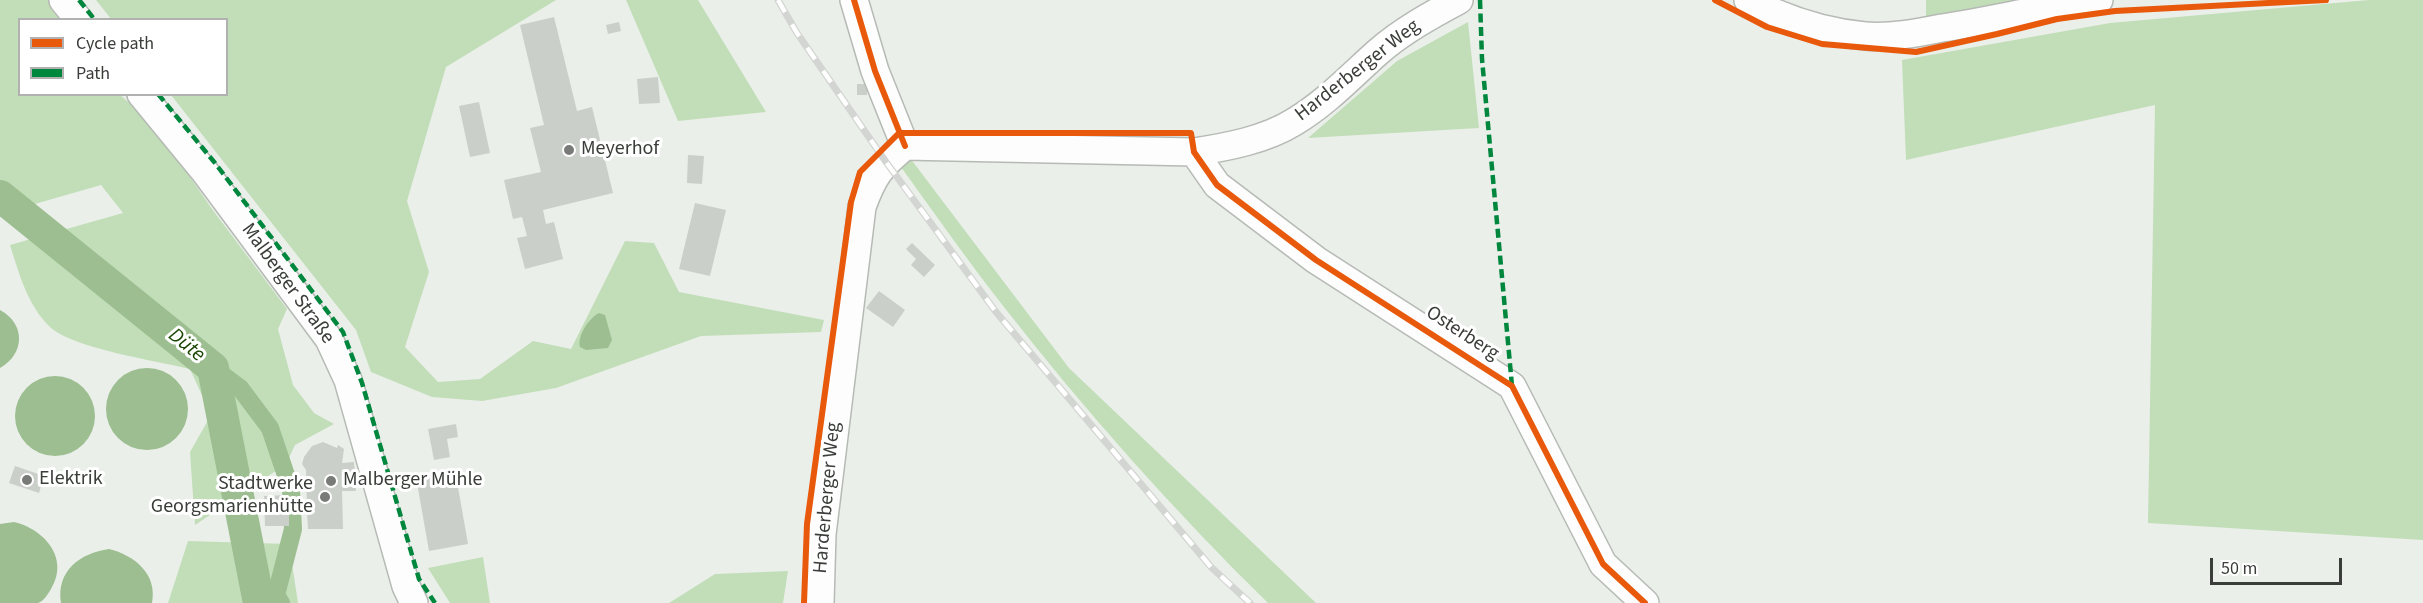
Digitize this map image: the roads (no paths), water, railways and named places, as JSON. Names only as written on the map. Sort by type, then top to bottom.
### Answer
[{"type":"street","points":[[63,0],[77,18]]},
{"type":"street","points":[[854,0],[875,71],[905,146]]},
{"type":"street","name":"Harderberger Weg","points":[[820,603],[824,523],[862,207],[872,180],[886,162],[905,146],[1194,152],[1236,145],[1293,123],[1338,90],[1380,50],[1420,21],[1459,0]]},
{"type":"street","points":[[1748,0],[1778,16],[1816,27],[1866,36],[1906,34],[1986,21],[2048,6],[2099,0]]},
{"type":"street","name":"Malberger Straße","points":[[143,96],[205,172],[329,339],[348,380],[406,586],[414,603]]},
{"type":"street","name":"Osterberg","points":[[1194,152],[1217,185],[1316,260],[1512,386],[1603,564],[1645,603]]},
{"type":"waterway","name":"Düte","points":[[0,196],[213,368],[259,603]]},
{"type":"waterway","points":[[213,368],[240,388],[270,428],[291,490],[293,529],[276,595],[281,603]]},
{"type":"railway","points":[[778,0],[797,33],[886,162],[996,312],[1211,567],[1250,603]]},
{"type":"place","name":"Meyerhof","points":[[569,150]]},
{"type":"place","name":"Elektrik","points":[[27,480]]},
{"type":"place","name":"Malberger Mühle","points":[[331,481]]},
{"type":"place","name":"Stadtwerke Georgsmarienhütte","points":[[325,497]]}]
